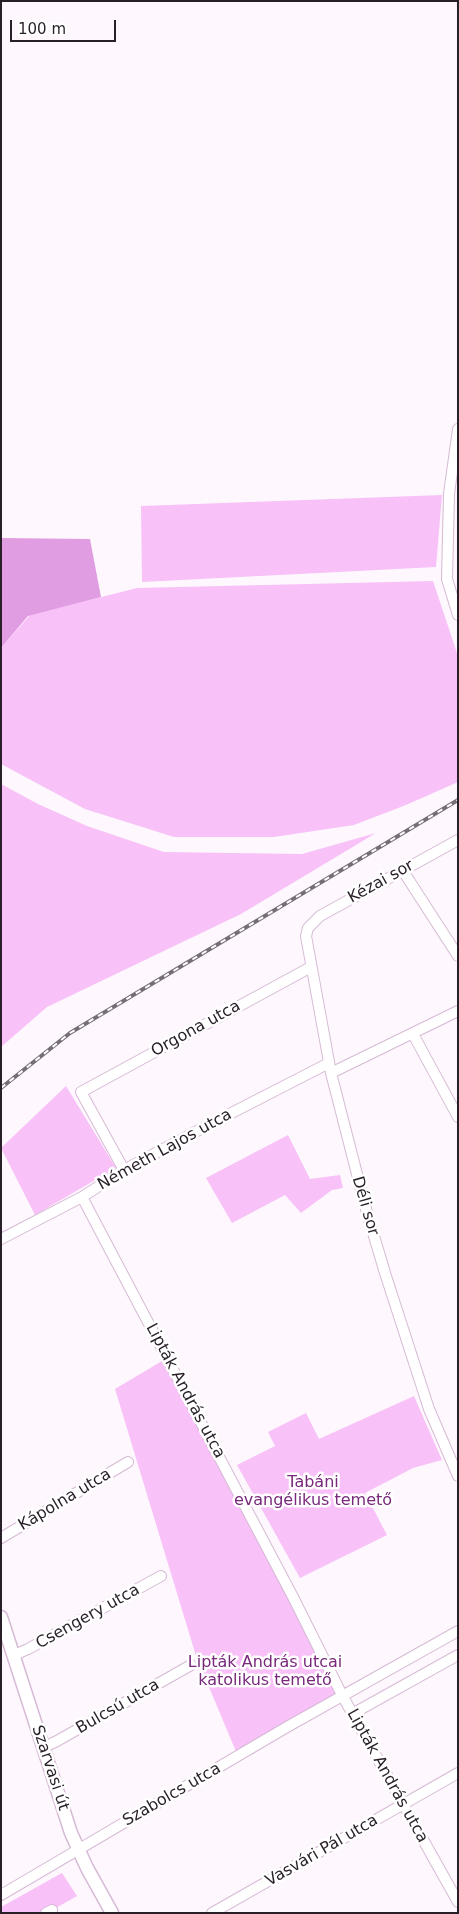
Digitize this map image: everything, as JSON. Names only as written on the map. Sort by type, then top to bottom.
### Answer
[{"type":"main road","name":"Szarvasi út","points":[[1,1617],[71,1833],[78,1850],[112,1913]]},
{"type":"street","points":[[458,429],[449,494],[447,579],[458,615]]},
{"type":"street","name":"Kézai sor","points":[[308,928],[320,916],[458,840]]},
{"type":"street","points":[[403,871],[458,956]]},
{"type":"street","name":"Déli sor","points":[[308,928],[306,936],[311,967],[330,1068],[348,1144],[388,1282],[429,1409],[458,1476]]},
{"type":"street","name":"Orgona utca","points":[[124,1170],[81,1092],[311,967]]},
{"type":"street","name":"Németh Lajos utca","points":[[1,1239],[82,1197],[124,1170],[212,1123],[330,1068],[414,1034],[458,1011]]},
{"type":"street","points":[[414,1034],[458,1118]]},
{"type":"street","name":"Lipták András utca","points":[[82,1197],[293,1597],[352,1714],[458,1902]]},
{"type":"street","name":"Kápolna utca","points":[[1,1538],[128,1462]]},
{"type":"street","name":"Csengery utca","points":[[14,1655],[161,1576]]},
{"type":"street","name":"Szabolcs utca","points":[[1,1895],[342,1695],[458,1630]]},
{"type":"street","points":[[352,1714],[458,1655]]},
{"type":"street","name":"Bulcsú utca","points":[[44,1747],[191,1665]]},
{"type":"street","name":"Vasvári Pál utca","points":[[212,1913],[458,1773]]},
{"type":"green space","points":[[442,495],[436,567],[142,582],[141,506]]},
{"type":"green space","points":[[433,581],[458,656],[458,782],[406,805],[354,825],[274,837],[174,837],[85,809],[1,764],[1,648],[30,615],[137,588]]},
{"type":"green space","points":[[1,784],[38,804],[87,826],[164,852],[302,854],[376,833],[241,914],[47,1007],[1,1047]]},
{"type":"green space","points":[[66,1086],[116,1168],[35,1215],[1,1148]]},
{"type":"green space","points":[[288,1135],[310,1179],[340,1175],[343,1188],[332,1190],[301,1213],[285,1195],[232,1223],[206,1178]]},
{"type":"green space","name":"Lipták András utcai katolikus temető","points":[[162,1361],[342,1695],[237,1754],[196,1656],[115,1389]]},
{"type":"green space","name":"Tabáni evangélikus temető","points":[[414,1396],[442,1460],[413,1468],[365,1493],[387,1535],[300,1578],[237,1465],[275,1446],[268,1432],[306,1413],[319,1439]]},
{"type":"green space","points":[[62,1873],[77,1896],[47,1913],[1,1913],[1,1907]]},
{"type":"shaded area","points":[[1,538],[90,539],[101,597],[28,616],[1,648]]},
{"type":"railway","points":[[1,1088],[70,1033],[458,800]]}]
